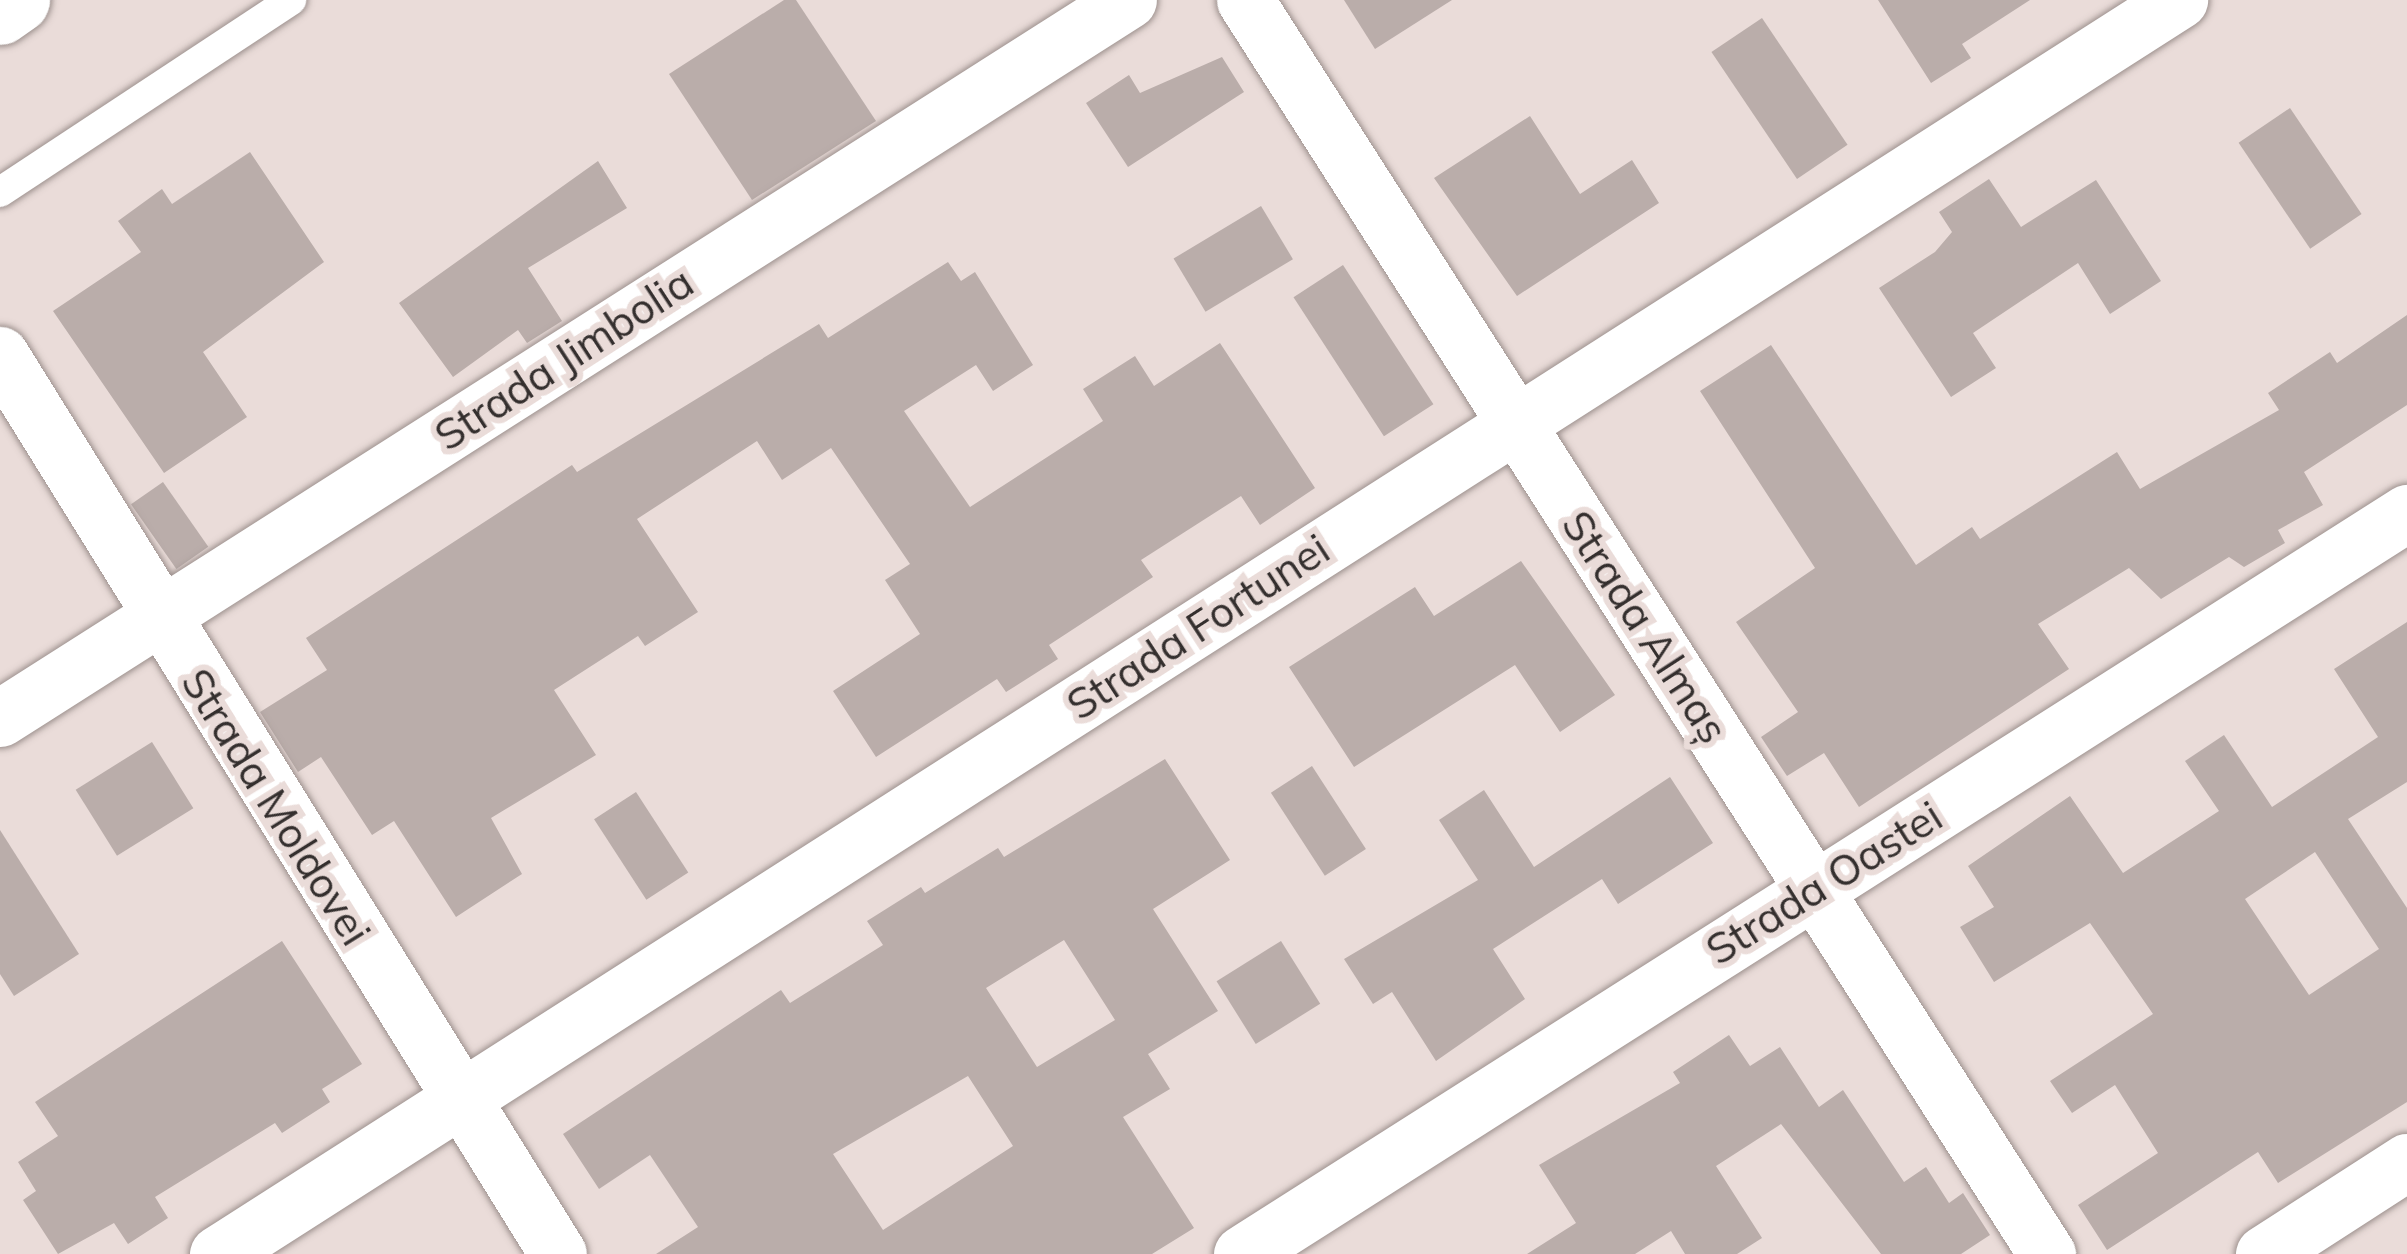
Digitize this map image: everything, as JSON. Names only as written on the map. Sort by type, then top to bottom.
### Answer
[{"type":"street","points":[[0,11],[17,0]]},
{"type":"street","name":"Strada Jimbolia","points":[[0,718],[1127,0]]},
{"type":"street","name":"Strada Almaș","points":[[1245,0],[2047,1254]]},
{"type":"street","name":"Strada Fortunei","points":[[218,1254],[2179,0]]},
{"type":"street","name":"Strada Moldovei","points":[[0,356],[157,619],[558,1254]]},
{"type":"street","name":"Strada Oastei","points":[[1242,1254],[2407,513]]},
{"type":"street","points":[[2264,1254],[2407,1162]]},
{"type":"lane","points":[[0,192],[291,0]]},
{"type":"building","points":[[784,0],[796,0],[876,121],[752,200],[669,74]]},
{"type":"building","points":[[1344,0],[1452,0],[1375,49]]},
{"type":"building","points":[[1878,0],[2030,0],[1962,44],[1971,58],[1931,83]]},
{"type":"building","points":[[1762,18],[1848,145],[1797,179],[1711,52]]},
{"type":"building","points":[[1222,57],[1244,92],[1128,167],[1086,103],[1129,75],[1140,93]]},
{"type":"building","points":[[2290,108],[2362,214],[2310,249],[2239,143]]},
{"type":"building","points":[[1530,116],[1580,194],[1632,160],[1659,203],[1517,296],[1434,178]]},
{"type":"building","points":[[250,152],[324,262],[203,352],[247,417],[164,473],[53,311],[141,252],[118,221],[162,189],[172,204]]},
{"type":"building","points":[[598,161],[627,208],[528,268],[562,321],[527,343],[518,330],[453,377],[399,303]]},
{"type":"building","points":[[1989,179],[2021,227],[2096,180],[2161,281],[2110,314],[2078,263],[1973,333],[1996,368],[1951,397],[1879,288],[1935,252],[1952,232],[1939,212]]},
{"type":"building","points":[[1261,206],[1293,259],[1206,312],[1174,259]]},
{"type":"building","points":[[948,262],[961,281],[975,272],[1033,365],[993,391],[976,365],[904,411],[970,507],[1103,421],[1083,389],[1135,356],[1154,386],[1220,343],[1315,488],[1260,525],[1241,496],[1141,560],[1153,577],[1049,645],[1058,659],[1006,692],[997,679],[876,757],[833,691],[920,634],[885,580],[910,564],[831,448],[782,480],[757,441],[637,519],[698,612],[645,646],[638,636],[554,690],[596,755],[491,818],[522,874],[456,917],[394,821],[372,835],[321,757],[298,772],[260,712],[327,670],[306,638],[572,465],[577,472],[819,324],[828,338]]},
{"type":"building","points":[[1343,265],[1433,404],[1384,436],[1294,297]]},
{"type":"building","points":[[2407,315],[2407,405],[2304,472],[2323,505],[2278,530],[2285,543],[2244,567],[2229,557],[2161,599],[2129,568],[2038,624],[2069,669],[1859,807],[1824,753],[1787,776],[1761,737],[1798,712],[1736,622],[1815,568],[1700,391],[1771,345],[1916,565],[1972,527],[1980,539],[2117,452],[2140,489],[2279,410],[2268,393],[2330,352],[2337,363]]},
{"type":"building","points":[[163,482],[208,547],[176,569],[131,504]]},
{"type":"building","points":[[1521,561],[1615,695],[1560,732],[1515,665],[1354,767],[1289,667],[1415,587],[1434,616]]},
{"type":"building","points":[[2407,622],[2407,782],[2348,819],[2407,908],[2407,1102],[2278,1183],[2258,1152],[2107,1250],[2078,1205],[2158,1153],[2115,1085],[2072,1113],[2050,1081],[2153,1014],[2090,923],[1994,982],[1960,927],[1994,907],[1968,866],[2070,796],[2123,873],[2219,811],[2185,761],[2224,735],[2272,807],[2378,737],[2334,669]],"holes":[[[2315,852],[2379,949],[2309,995],[2245,899]]]},
{"type":"building","points":[[152,742],[193,808],[117,856],[76,790]]},
{"type":"building","points":[[1165,759],[1230,860],[1153,909],[1218,1011],[1148,1054],[1170,1089],[1123,1117],[1194,1228],[1152,1254],[656,1254],[698,1227],[650,1155],[599,1189],[563,1134],[781,990],[790,1003],[883,945],[867,921],[921,887],[925,893],[998,848],[1004,857]],"holes":[[[1064,940],[1115,1020],[1037,1067],[986,988]],[[968,1076],[1013,1146],[883,1230],[833,1154]]]},
{"type":"building","points":[[1312,766],[1366,849],[1325,876],[1271,793]]},
{"type":"building","points":[[1670,777],[1713,843],[1618,904],[1602,879],[1493,949],[1525,999],[1436,1061],[1392,992],[1373,1004],[1344,959],[1478,880],[1439,820],[1484,790],[1534,867]]},
{"type":"building","points":[[636,792],[688,873],[646,900],[594,819]]},
{"type":"building","points":[[0,830],[79,954],[14,996],[0,974]]},
{"type":"building","points":[[282,941],[362,1064],[322,1089],[330,1102],[282,1133],[275,1123],[155,1197],[168,1218],[128,1244],[114,1223],[58,1254],[23,1200],[36,1191],[18,1162],[58,1136],[35,1102]]},
{"type":"building","points":[[1281,941],[1320,1004],[1256,1044],[1217,981]]},
{"type":"building","points":[[1729,1035],[1750,1066],[1780,1047],[1819,1107],[1843,1090],[1904,1182],[1926,1167],[1949,1203],[1963,1193],[1990,1235],[1961,1254],[1881,1254],[1781,1124],[1716,1166],[1762,1238],[1737,1254],[1685,1254],[1671,1231],[1635,1254],[1527,1254],[1576,1223],[1539,1165],[1680,1083],[1673,1072]]}]
